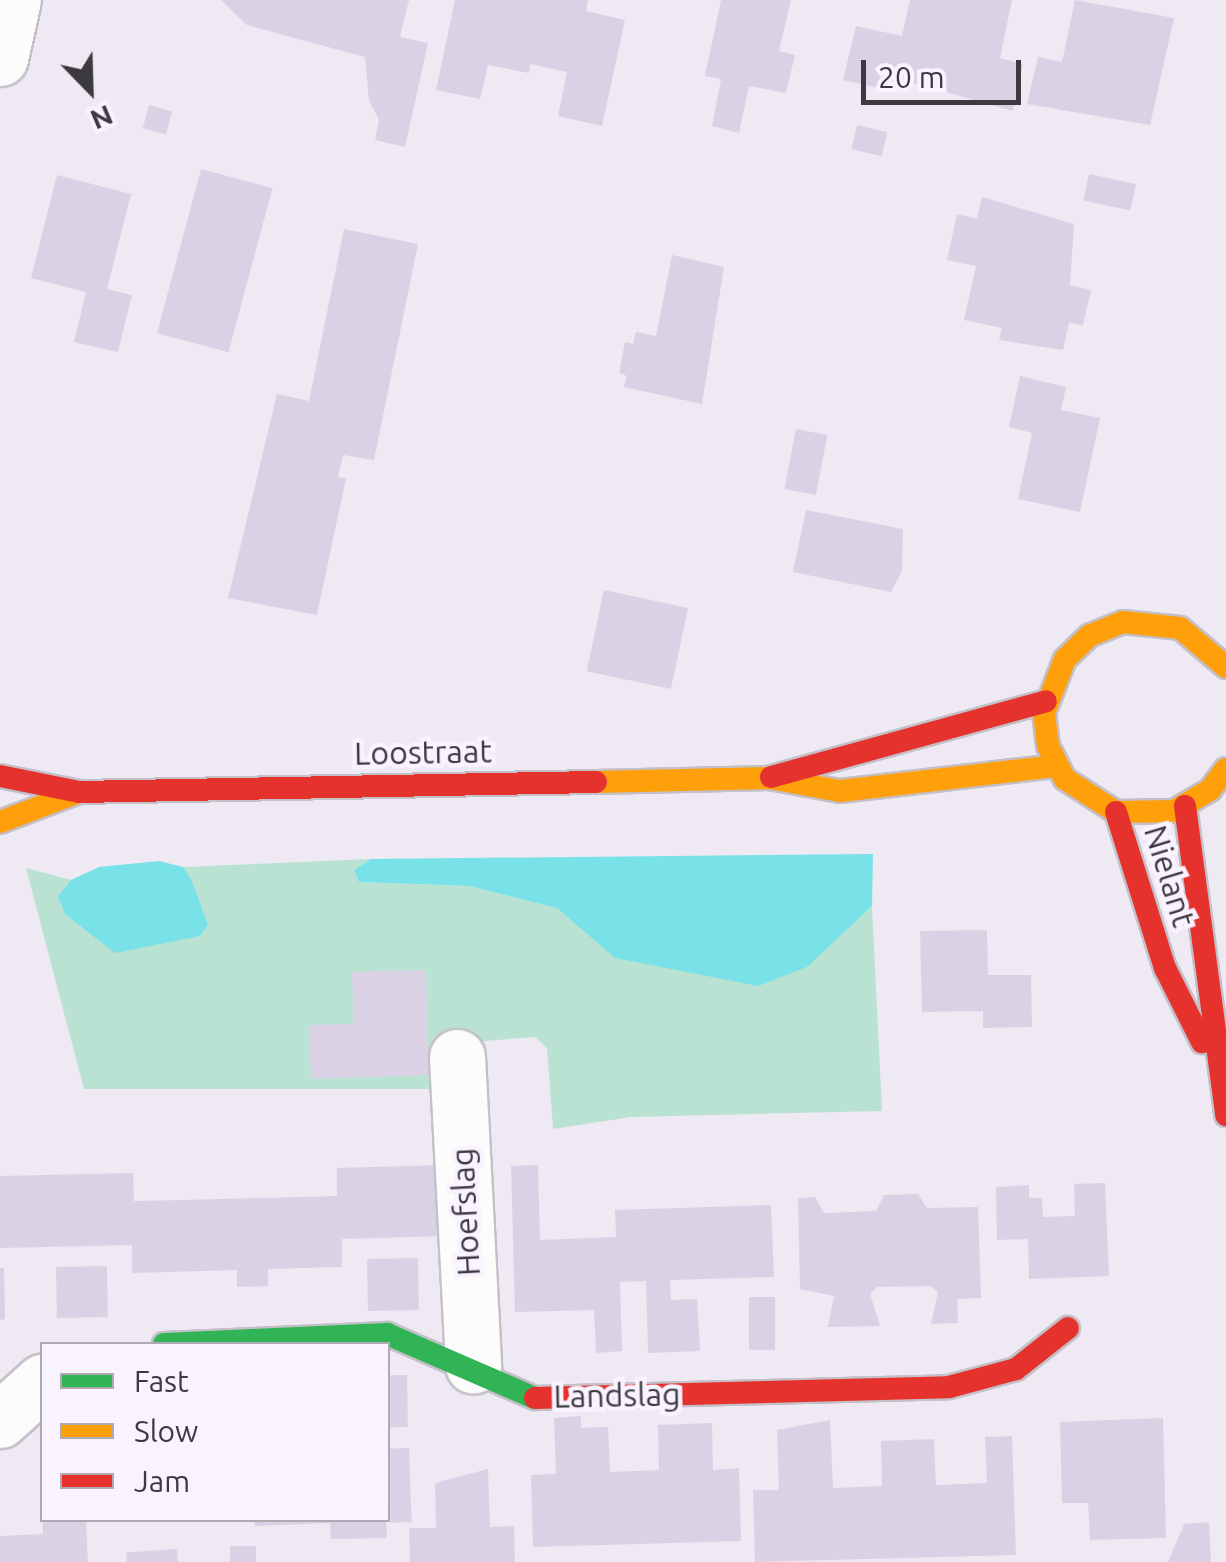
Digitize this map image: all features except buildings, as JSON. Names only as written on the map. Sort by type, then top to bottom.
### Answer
[{"type":"street","points":[[0,58],[14,0]]},
{"type":"street","points":[[1226,667],[1180,628],[1123,622],[1090,635],[1064,659],[1046,702],[1057,766],[1088,800],[1116,812],[1151,816],[1185,806],[1226,769]]},
{"type":"street","name":"Loostraat","points":[[768,778],[1046,702]]},
{"type":"street","name":"Loostraat","points":[[0,776],[80,792],[768,778],[840,791],[1057,766]]},
{"type":"street","name":"Loostraat","points":[[0,822],[80,792]]},
{"type":"street","name":"Nielant","points":[[1185,806],[1214,1067],[1226,1115]]},
{"type":"street","name":"Nielant","points":[[1116,812],[1165,968],[1214,1067]]},
{"type":"street","name":"Hoefslag","points":[[458,1057],[473,1366]]},
{"type":"street","name":"Landslag","points":[[209,1342],[387,1334],[473,1366],[531,1398],[949,1387],[1016,1369],[1068,1328]]},
{"type":"street","points":[[0,1420],[40,1384]]},
{"type":"green space","points":[[371,859],[354,870],[359,882],[469,886],[558,908],[616,958],[807,966],[872,906],[882,1111],[631,1117],[553,1129],[547,1048],[535,1037],[443,1044],[445,1089],[84,1089],[26,868],[71,880],[58,896],[191,879],[183,867]]},
{"type":"water","points":[[873,854],[872,906],[807,967],[758,986],[615,958],[557,908],[469,886],[359,882],[354,870],[371,859]]},
{"type":"water","points":[[159,861],[183,867],[191,879],[208,925],[200,936],[115,953],[65,914],[58,896],[71,880],[99,867]]},
{"type":"traffic: fast","points":[[209,1342],[387,1334],[535,1398]]},
{"type":"traffic: slow","points":[[1226,667],[1180,628],[1123,622],[1090,635],[1065,659],[1044,713],[1048,746],[1065,779],[1116,812],[1174,811],[1210,790],[1226,769]]},
{"type":"traffic: slow","points":[[596,782],[769,778],[840,791],[1057,766]]},
{"type":"traffic: slow","points":[[0,822],[79,792]]},
{"type":"traffic: jam","points":[[771,777],[1046,701]]},
{"type":"traffic: jam","points":[[0,776],[79,792],[596,782]]},
{"type":"traffic: jam","points":[[1185,806],[1226,1115]]},
{"type":"traffic: jam","points":[[1116,812],[1165,968],[1202,1042]]},
{"type":"traffic: jam","points":[[535,1398],[949,1387],[1016,1369],[1068,1328]]}]
